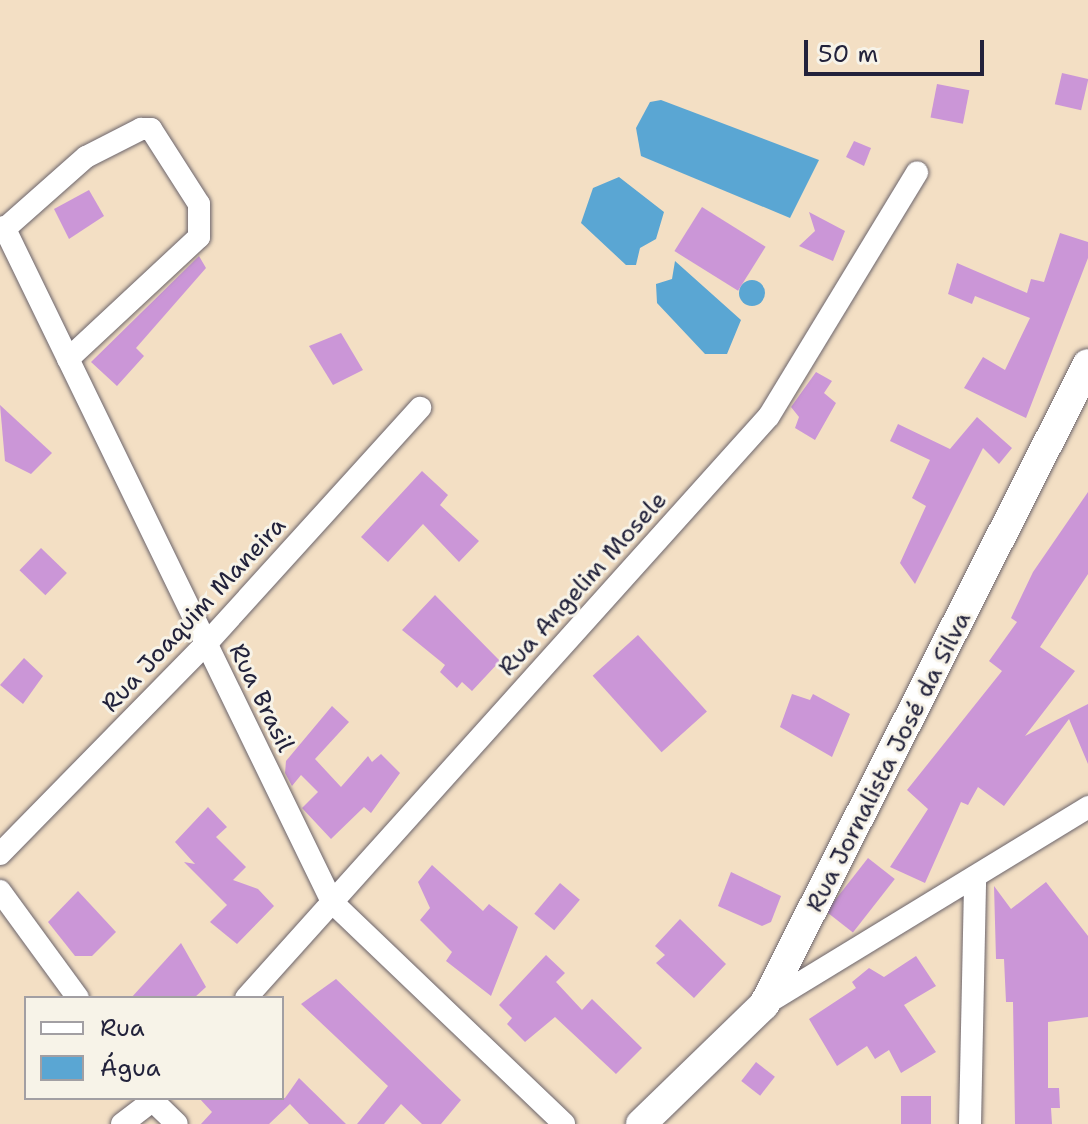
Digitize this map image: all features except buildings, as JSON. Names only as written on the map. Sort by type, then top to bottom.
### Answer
[{"type":"main road","name":"Rua Jornalista José da Silva","points":[[641,1124],[764,1005],[1088,364]]},
{"type":"street","points":[[2,230],[86,157],[151,129],[199,204],[199,237],[68,359]]},
{"type":"street","name":"Rua Angelim Mosele","points":[[248,996],[769,416],[917,173]]},
{"type":"street","name":"Rua Brasil","points":[[2,230],[332,902],[564,1124]]},
{"type":"street","name":"Rua Joaquim Maneira","points":[[0,854],[206,644],[420,408]]},
{"type":"street","points":[[764,1005],[975,879],[1088,807]]},
{"type":"street","points":[[970,1124],[975,879]]},
{"type":"street","points":[[0,891],[77,996]]},
{"type":"street","points":[[122,1124],[152,1100]]},
{"type":"street","points":[[154,1100],[177,1124]]},
{"type":"water","points":[[661,100],[819,160],[790,218],[641,156],[636,128],[650,102]]},
{"type":"water","points":[[619,177],[664,212],[656,239],[640,248],[636,265],[626,265],[581,223],[593,188]]},
{"type":"water","points":[[675,261],[741,320],[727,354],[705,354],[657,303],[656,284],[672,279]]},
{"type":"water","points":[[752,280],[761,284],[765,293],[761,302],[752,306],[743,302],[739,293],[743,284]]}]
